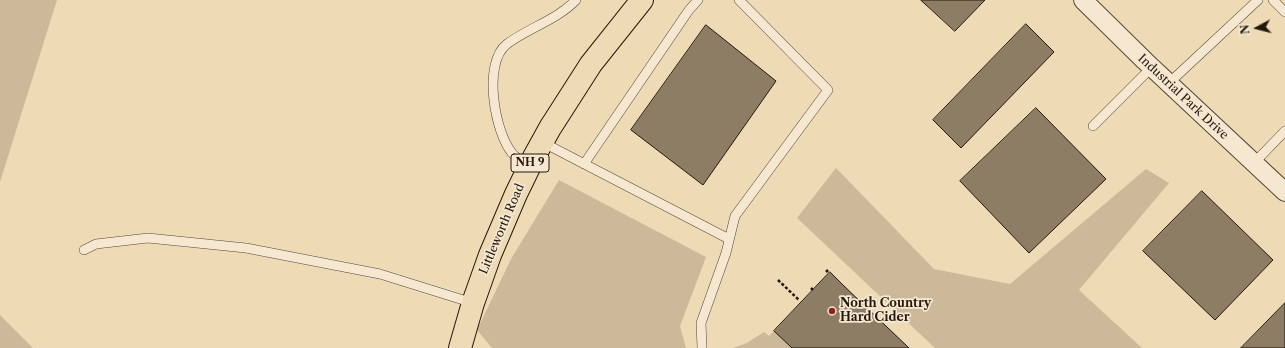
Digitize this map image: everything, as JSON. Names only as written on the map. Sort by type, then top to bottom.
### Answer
[{"type":"main road","name":"Littleworth Road","points":[[460,348],[473,303],[490,254],[529,166],[542,142],[591,64],[642,0]]},
{"type":"street","name":"Industrial Park Drive","points":[[1083,0],[1285,192]]},
{"type":"lane","points":[[529,166],[512,154],[502,136],[496,115],[492,90],[493,73],[497,58],[505,45],[566,9],[576,0]]},
{"type":"lane","points":[[584,164],[689,10],[698,0]]},
{"type":"lane","points":[[702,348],[701,323],[726,253],[735,216],[828,90],[739,0]]},
{"type":"lane","points":[[1169,83],[1258,0]]},
{"type":"lane","points":[[1273,0],[1285,12]]},
{"type":"lane","points":[[1093,126],[1152,67]]},
{"type":"lane","points":[[1254,163],[1285,130]]},
{"type":"lane","points":[[542,142],[729,239]]},
{"type":"lane","points":[[84,250],[96,244],[148,238],[246,248],[380,274],[473,303]]},
{"type":"path","points":[[778,280],[799,300]]},
{"type":"shaded area","points":[[0,0],[57,0],[0,182]]},
{"type":"shaded area","points":[[836,168],[934,269],[1010,284],[1146,169],[1169,183],[1079,290],[1142,348],[935,348],[797,218]]},
{"type":"shaded area","points":[[559,180],[706,257],[680,326],[686,348],[492,348],[477,330],[511,259]]},
{"type":"shaded area","points":[[0,315],[33,348],[0,348]]},
{"type":"shaded area","points":[[774,331],[792,348],[733,348],[747,343],[764,332],[769,336]]},
{"type":"building","points":[[921,0],[985,0],[955,31]]},
{"type":"building","points":[[1026,24],[1054,52],[961,148],[933,120]]},
{"type":"building","points":[[706,25],[776,81],[703,185],[631,130]]},
{"type":"building","points":[[1036,108],[1106,179],[1029,253],[960,181]]},
{"type":"building","points":[[1202,191],[1273,260],[1215,320],[1143,251]]},
{"type":"building","name":"North Country Hard Cider","points":[[830,272],[909,348],[792,348],[774,331]]},
{"type":"building","points":[[1285,303],[1285,348],[1241,348]]},
{"type":"place","name":"North Country Hard Cider","points":[[832,311]]}]
